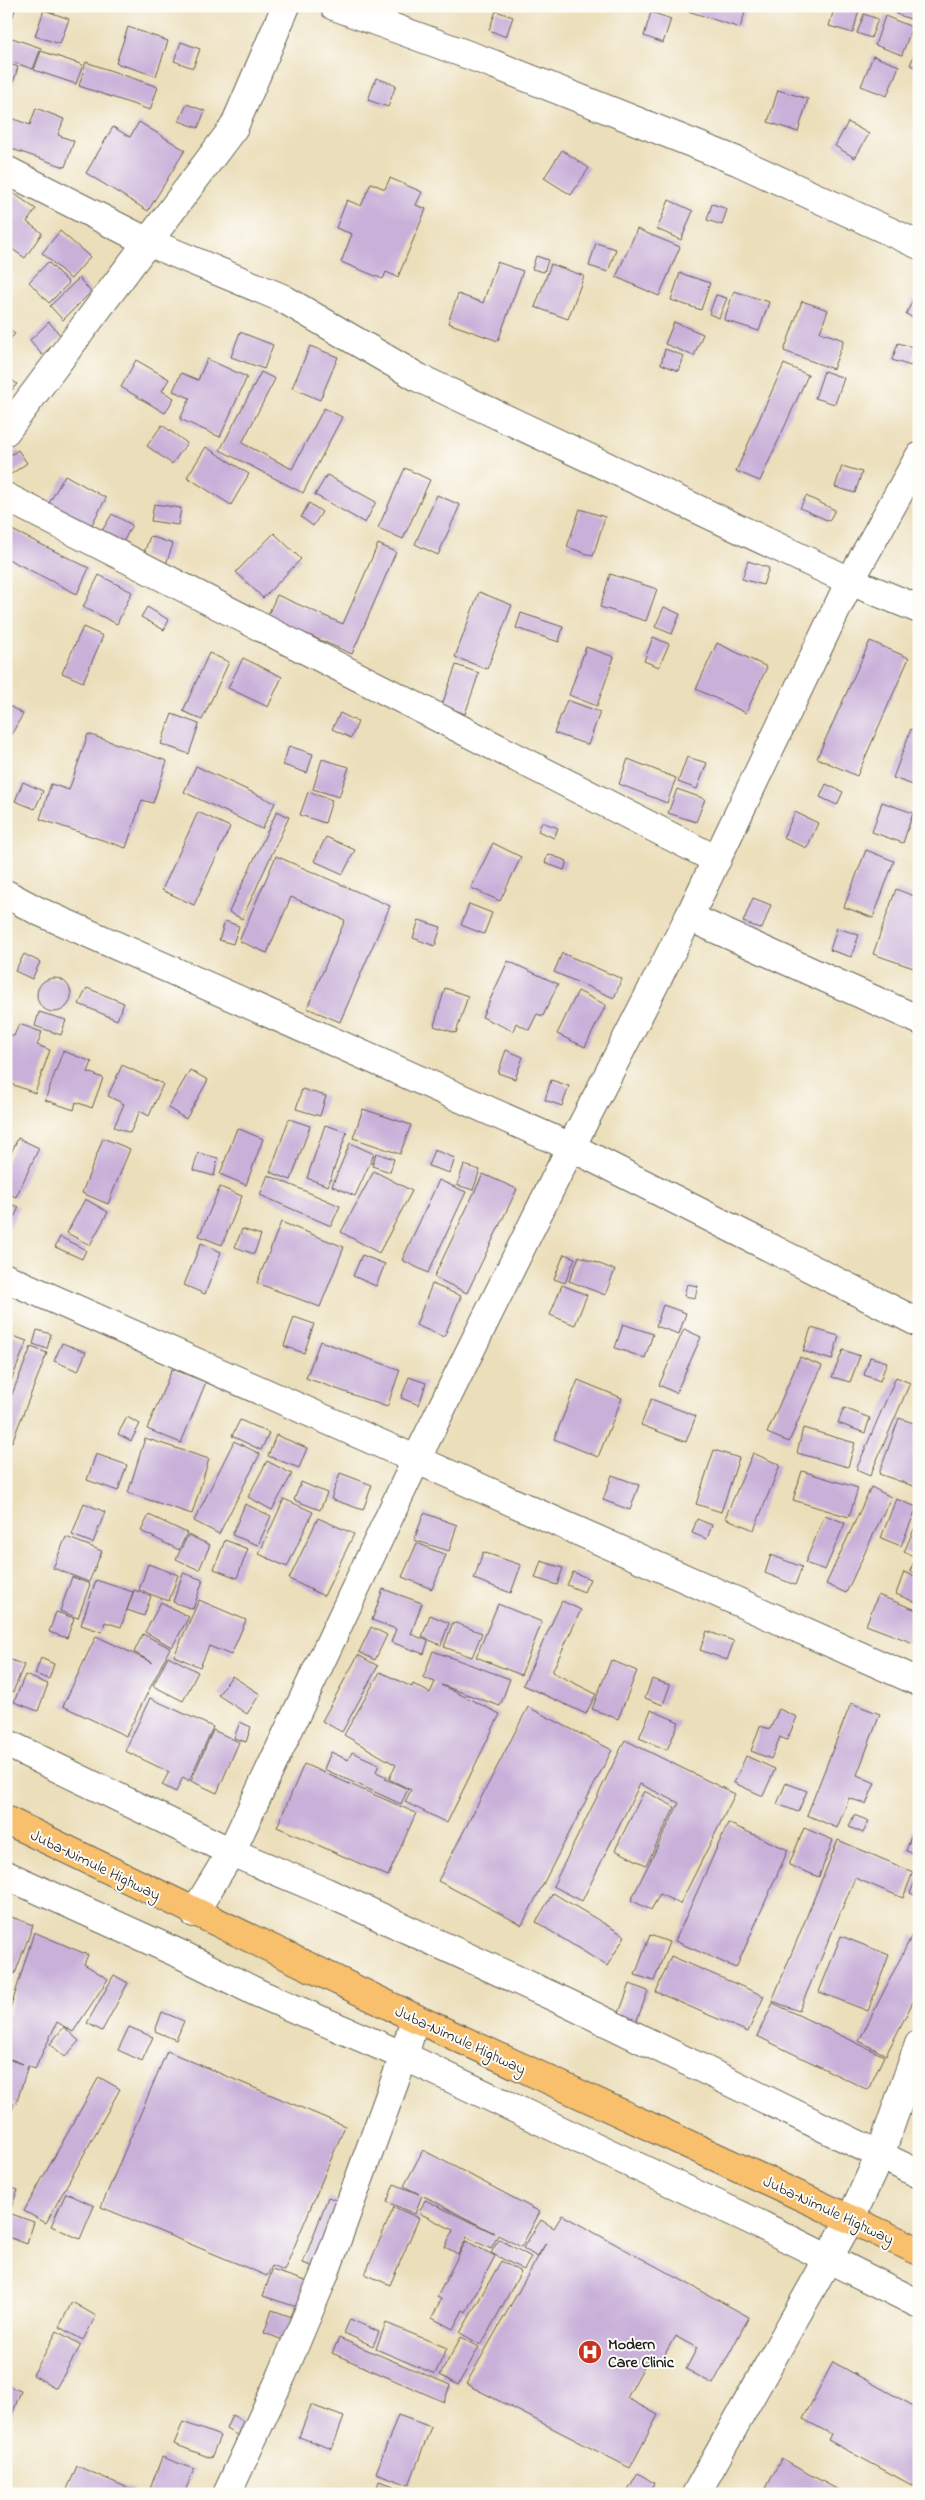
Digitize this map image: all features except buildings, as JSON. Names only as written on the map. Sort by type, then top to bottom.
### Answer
[{"type":"main road","name":"Juba–Nimule Highway","points":[[6,1820],[194,1913],[415,2018],[919,2251]]},
{"type":"street","points":[[6,431],[234,126],[286,6]]},
{"type":"street","points":[[334,6],[493,64],[737,161],[919,245]]},
{"type":"street","points":[[6,170],[148,242],[282,298],[419,378],[850,581],[919,609]]},
{"type":"street","points":[[194,1913],[231,1852],[417,1458],[571,1146],[718,860],[850,581],[919,457]]},
{"type":"street","points":[[6,498],[718,860]]},
{"type":"street","points":[[6,894],[38,911],[571,1146],[919,1323]]},
{"type":"street","points":[[689,917],[919,1020]]},
{"type":"street","points":[[6,1278],[417,1458],[919,1682]]},
{"type":"street","points":[[6,1743],[231,1852],[326,1892],[565,2002],[919,2174]]},
{"type":"street","points":[[6,1875],[258,1993],[404,2056],[829,2258],[919,2304]]},
{"type":"street","points":[[226,2494],[282,2375],[323,2278],[404,2056],[415,2018]]},
{"type":"street","points":[[696,2494],[851,2218],[880,2155],[919,2044]]},
{"type":"place","name":"Modern Care Clinic","points":[[590,2352]]}]
